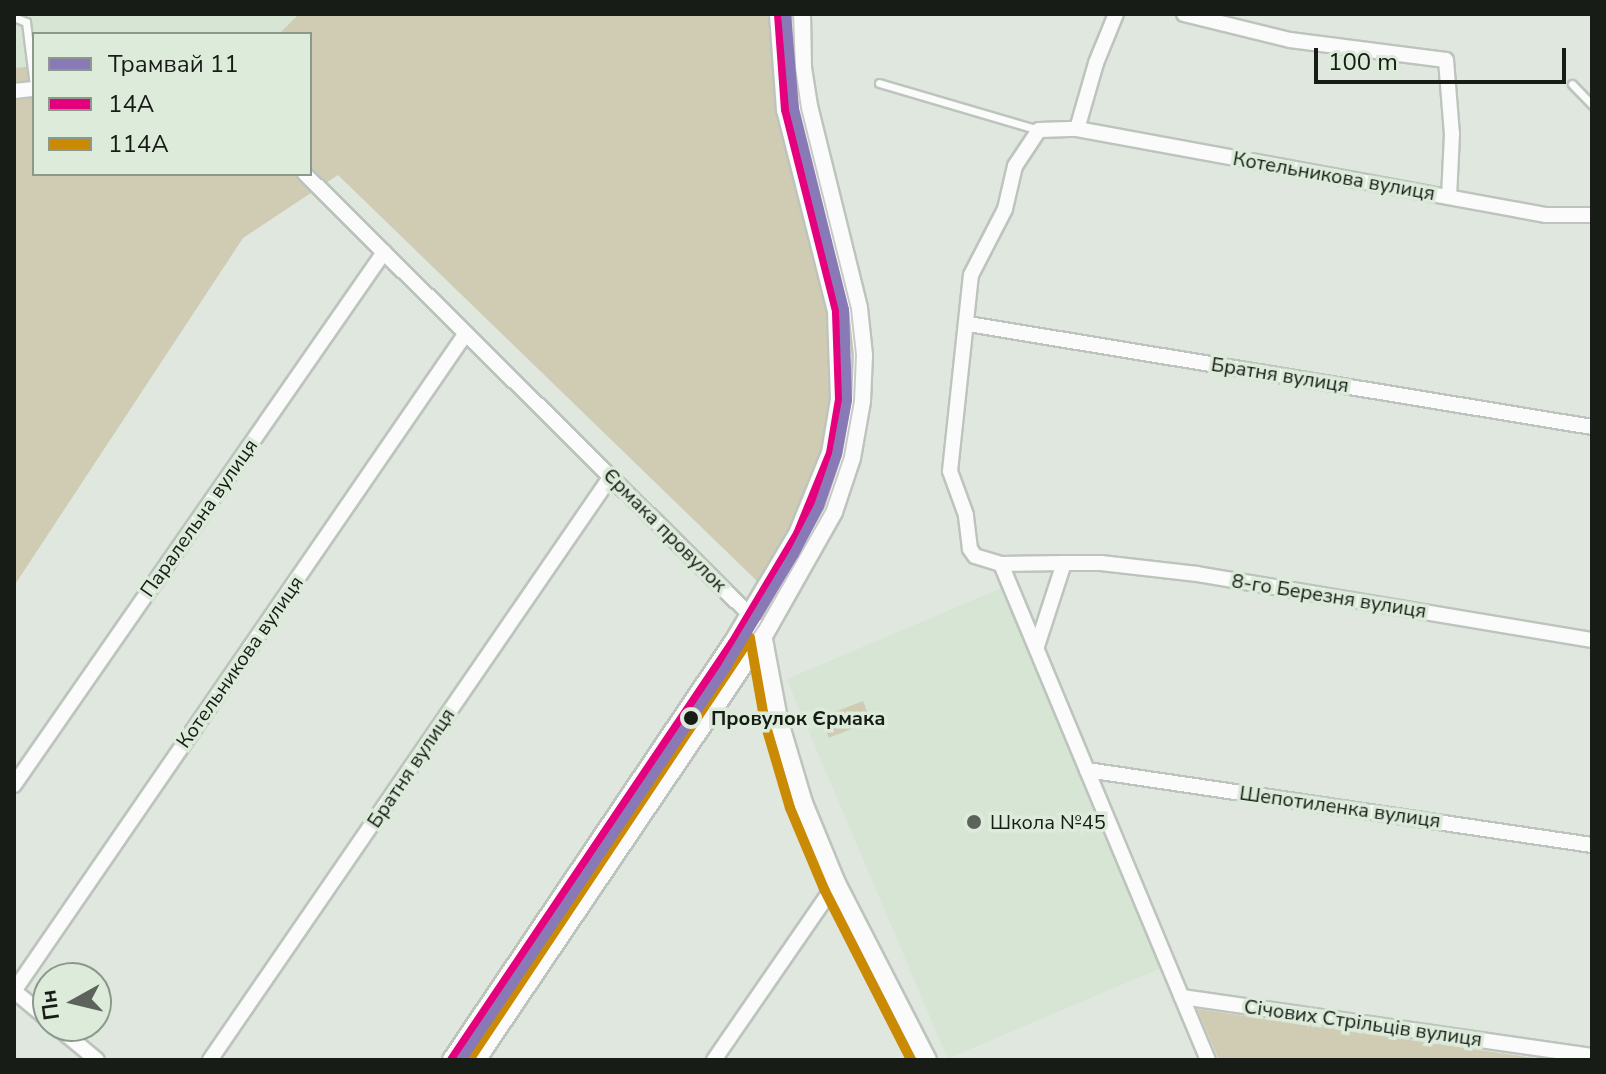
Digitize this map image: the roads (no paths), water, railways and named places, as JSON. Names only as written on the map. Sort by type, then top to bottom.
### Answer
[{"type":"main road","points":[[452,1060],[789,550],[812,503],[831,453],[840,399],[837,311],[786,110],[779,14]]},
{"type":"main road","points":[[476,1060],[764,634],[833,512],[851,458],[861,401],[863,355],[858,308],[808,106],[802,67],[801,14]]},
{"type":"main road","name":"Єрмака провулок","points":[[749,614],[764,634],[778,719],[803,803],[836,883],[927,1060]]},
{"type":"street","points":[[1077,129],[1096,63],[1116,14]]},
{"type":"street","points":[[1184,14],[1290,40],[1446,60],[1452,134],[1449,197]]},
{"type":"street","name":"Котельникова вулиця","points":[[1039,130],[1077,129],[1546,215],[1592,215]]},
{"type":"street","points":[[1039,130],[1015,166],[1005,209],[971,275],[950,471],[966,515],[970,549],[975,556],[1001,564],[1208,1060]]},
{"type":"street","name":"Єрмака провулок","points":[[307,176],[749,614]]},
{"type":"street","name":"Паралельна вулиця","points":[[14,785],[384,252]]},
{"type":"street","name":"Братня вулиця","points":[[968,324],[1592,427]]},
{"type":"street","name":"Котельникова вулиця","points":[[14,991],[466,333]]},
{"type":"street","name":"Братня вулиця","points":[[210,1060],[611,476]]},
{"type":"street","points":[[1037,646],[1064,563]]},
{"type":"street","name":"8-го Березня вулиця","points":[[1001,564],[1101,563],[1197,574],[1592,640]]},
{"type":"street","name":"Шепотиленка вулиця","points":[[1087,770],[1592,845]]},
{"type":"street","points":[[714,1060],[836,883]]},
{"type":"street","points":[[14,991],[32,1006]]},
{"type":"street","name":"Січових Стрільців вулиця","points":[[1182,997],[1592,1056]]},
{"type":"street","points":[[75,1042],[97,1060]]},
{"type":"lane","points":[[14,17],[26,22],[32,71]]},
{"type":"lane","points":[[879,83],[1039,130]]},
{"type":"lane","points":[[1572,84],[1592,105]]},
{"type":"tram line","name":"11","points":[[461,1060],[727,665],[794,554],[819,506],[837,454],[847,400],[844,310],[794,109],[786,14]]},
{"type":"tram line","points":[[467,1060],[759,626],[826,509],[844,456],[854,401],[856,355],[851,309],[801,108],[795,68],[793,14]]},
{"type":"place","name":"Провулок Єрмака","points":[[691,718]]},
{"type":"place","name":"Школа №45","points":[[974,822]]}]
